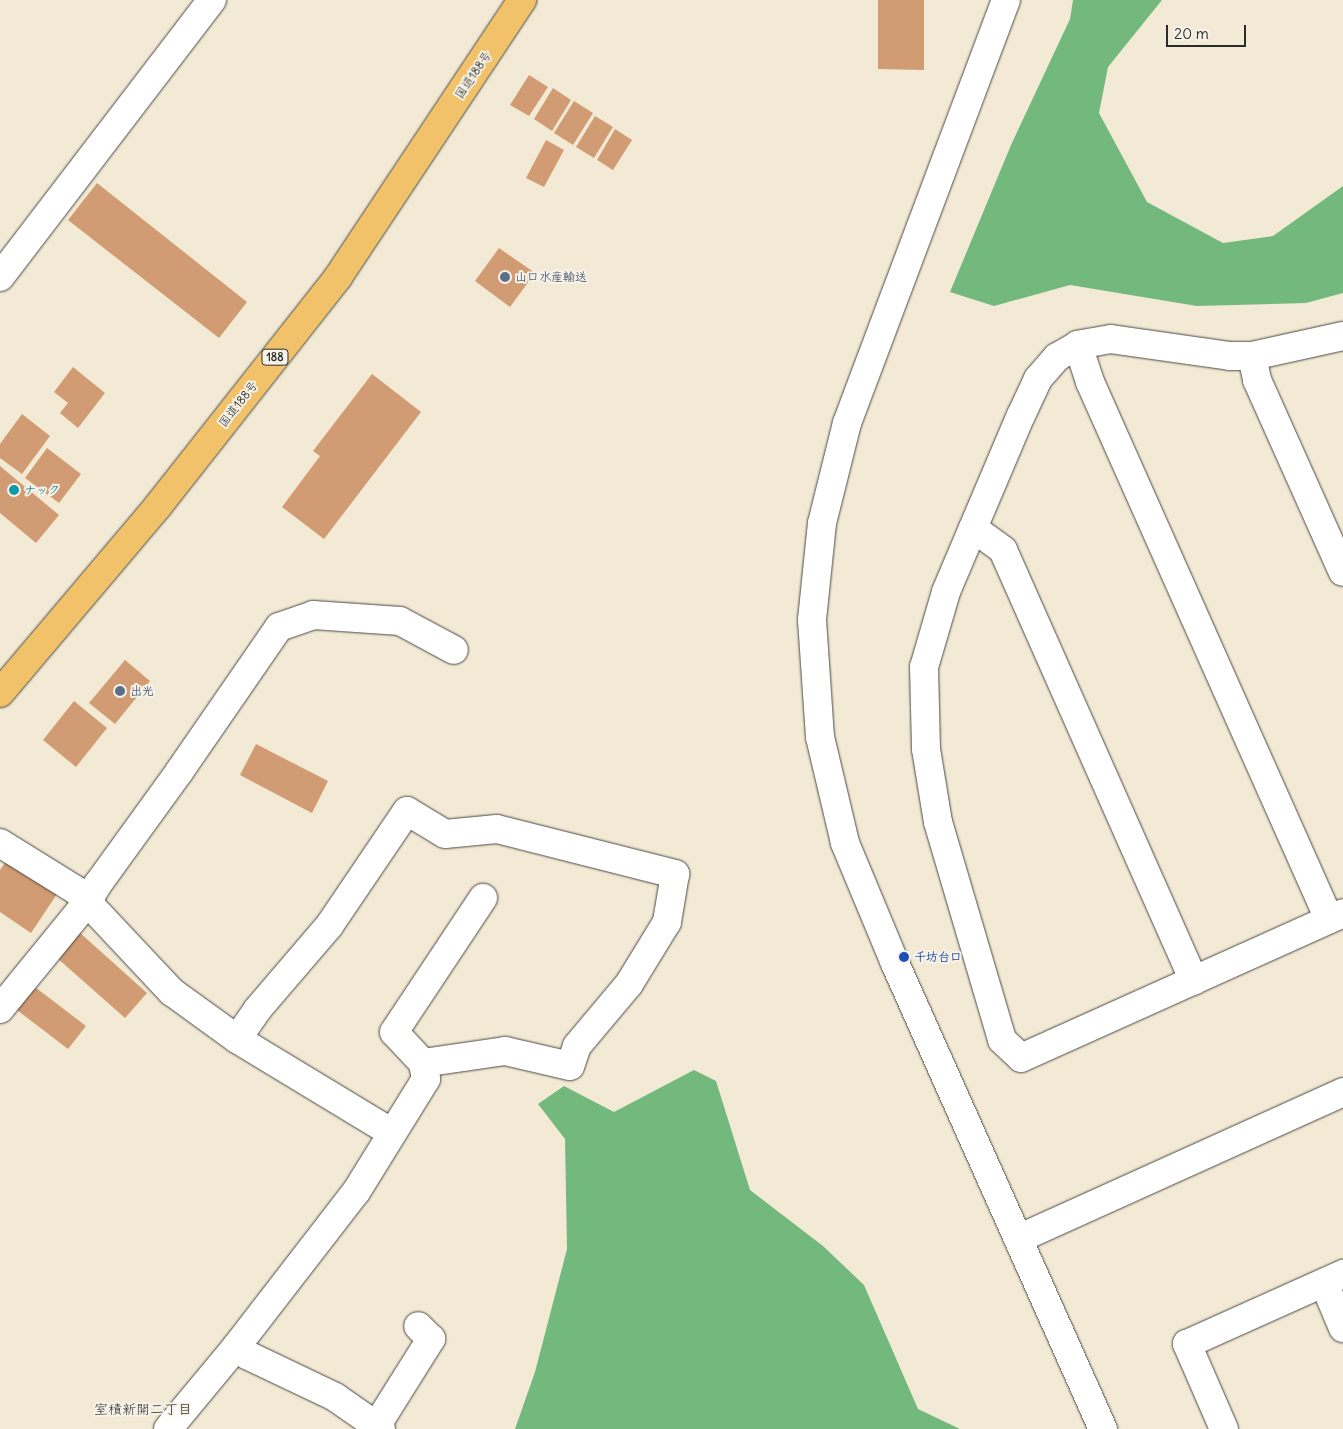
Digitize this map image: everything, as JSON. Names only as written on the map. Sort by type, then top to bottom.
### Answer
[{"type":"highway","name":"国道188号","points":[[0,693],[158,506],[338,277],[522,0]]},
{"type":"street","points":[[0,277],[212,0]]},
{"type":"street","points":[[1006,0],[847,423],[822,523],[812,620],[820,737],[844,843],[894,961],[1103,1429]]},
{"type":"street","points":[[1078,345],[1090,382],[1336,916],[1021,1058],[1002,1040],[938,822],[926,749],[924,667],[946,592],[1038,378],[1057,357],[1078,345],[1111,339],[1230,356],[1252,356],[1343,336]]},
{"type":"street","points":[[1252,356],[1257,380],[1343,572]]},
{"type":"street","points":[[973,528],[1003,550],[1194,981]]},
{"type":"street","points":[[0,1009],[88,901],[98,884],[279,628],[313,615],[400,621],[454,650]]},
{"type":"street","points":[[237,1039],[257,1010],[329,926],[408,812],[445,834],[497,829],[675,874],[667,922],[629,984],[577,1046],[570,1066],[505,1050],[423,1063]]},
{"type":"street","points":[[0,843],[77,891],[172,992],[237,1039],[392,1133]]},
{"type":"street","points":[[168,1429],[236,1347],[356,1192],[426,1079],[423,1063],[394,1032],[482,898]]},
{"type":"street","points":[[1018,1239],[1343,1092]]},
{"type":"street","points":[[1224,1429],[1187,1344],[1333,1278],[1343,1328]]},
{"type":"street","points":[[236,1347],[247,1355],[335,1397],[379,1427],[431,1339],[418,1326]]},
{"type":"green space","points":[[1073,0],[1162,0],[1108,67],[1099,113],[1147,202],[1223,243],[1273,236],[1343,186],[1343,293],[1306,303],[1197,306],[1070,285],[994,306],[950,292],[1011,145],[1070,19]]},
{"type":"green space","points":[[694,1070],[716,1081],[750,1190],[823,1246],[864,1285],[918,1409],[960,1429],[515,1429],[535,1372],[567,1249],[565,1139],[538,1104],[564,1086],[614,1112]]},
{"type":"building","points":[[878,0],[924,0],[924,70],[878,69]]},
{"type":"building","points":[[529,75],[548,87],[529,116],[510,105]]},
{"type":"building","points":[[553,88],[571,100],[552,131],[534,119]]},
{"type":"building","points":[[574,101],[593,113],[573,145],[554,133]]},
{"type":"building","points":[[595,116],[613,127],[594,158],[576,147]]},
{"type":"building","points":[[615,129],[632,140],[613,170],[597,160]]},
{"type":"building","points":[[546,140],[564,150],[544,187],[526,178]]},
{"type":"building","points":[[97,183],[247,302],[219,338],[68,220]]},
{"type":"building","name":"山口水産輸送","points":[[499,248],[535,273],[510,307],[475,281]]},
{"type":"building","points":[[73,367],[105,393],[78,428],[60,413],[68,403],[54,392]]},
{"type":"building","points":[[372,374],[421,412],[324,539],[282,507],[320,456],[313,451]]},
{"type":"building","points":[[22,414],[50,436],[22,474],[0,458],[0,444]]},
{"type":"building","points":[[47,448],[81,474],[59,503],[25,478]]},
{"type":"building","name":"ナック","points":[[0,466],[59,515],[36,543],[0,513]]},
{"type":"building","points":[[125,660],[150,681],[115,724],[89,703]]},
{"type":"building","points":[[74,701],[107,728],[76,767],[43,740]]},
{"type":"building","points":[[256,744],[328,781],[312,813],[240,775]]},
{"type":"building","points":[[7,860],[57,894],[31,933],[0,912],[0,870]]},
{"type":"building","points":[[79,932],[147,993],[125,1018],[56,957]]},
{"type":"building","points":[[31,984],[86,1026],[68,1049],[13,1007]]},
{"type":"place","name":"山口水産輸送","points":[[505,277]]},
{"type":"place","name":"ナック","points":[[14,490]]},
{"type":"place","name":"出光","points":[[120,691]]},
{"type":"place","name":"千坊台口","points":[[904,957]]},
{"type":"district","name":"室積新開二丁目","points":[[143,1409]]}]
